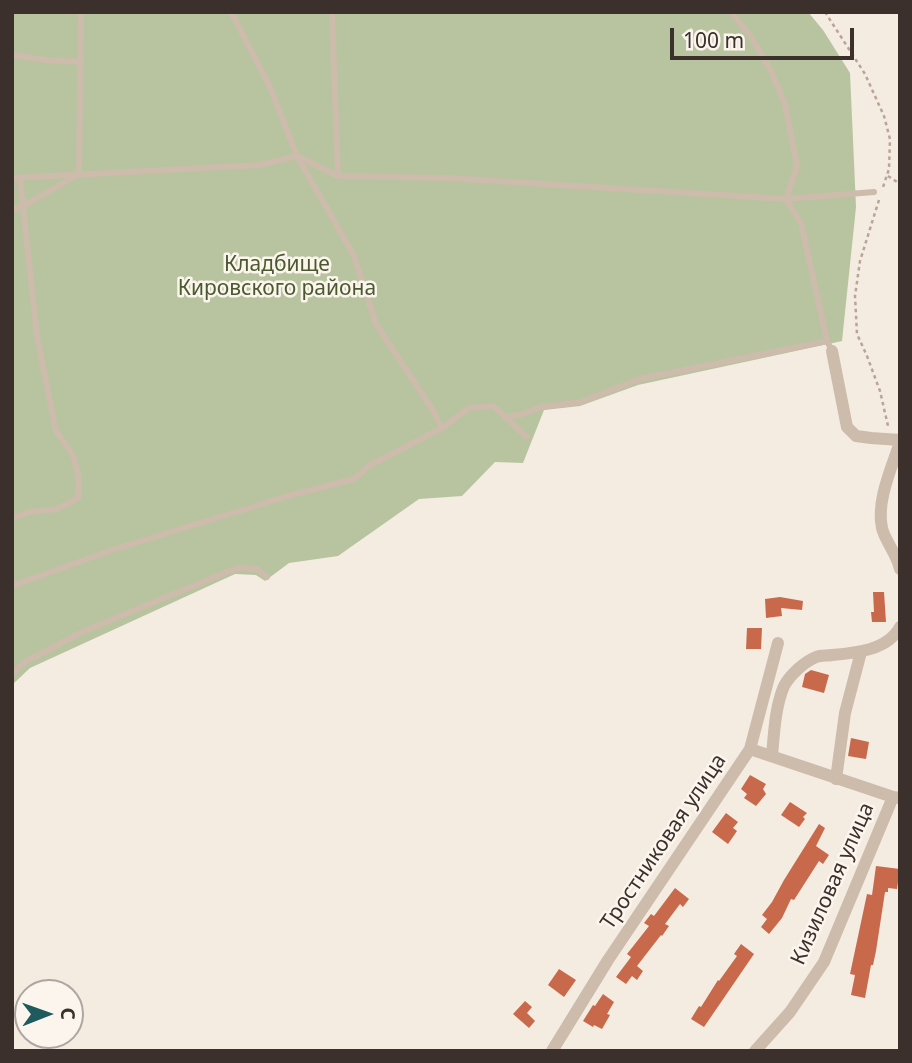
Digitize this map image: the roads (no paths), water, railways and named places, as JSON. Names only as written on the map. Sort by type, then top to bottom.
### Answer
[{"type":"street","points":[[829,346],[847,427],[856,436],[897,440],[882,511],[882,530],[900,569]]},
{"type":"street","points":[[772,756],[783,690],[789,678],[817,657],[861,652],[880,645],[896,635],[900,627]]},
{"type":"street","name":"Тростниковая улица","points":[[552,1051],[608,960],[750,749],[778,643]]},
{"type":"street","points":[[836,779],[845,713],[861,652]]},
{"type":"street","points":[[750,749],[896,797]]},
{"type":"street","name":"Кизиловая улица","points":[[755,1051],[790,1012],[824,962],[896,797]]},
{"type":"lane","points":[[79,174],[81,12]]},
{"type":"lane","points":[[231,12],[270,87],[298,156],[354,256],[376,324],[435,412],[442,428]]},
{"type":"lane","points":[[332,12],[338,176]]},
{"type":"lane","points":[[505,417],[541,407],[581,402],[640,379],[829,346],[800,223],[786,199],[797,166],[785,104],[772,73],[751,37],[731,12]]},
{"type":"lane","points":[[12,55],[80,62]]},
{"type":"lane","points":[[12,518],[29,512],[57,509],[78,498],[79,479],[73,455],[56,431],[37,336],[23,206],[16,178],[260,165],[298,156],[338,176],[449,178],[786,199],[874,192]]},
{"type":"lane","points":[[12,211],[79,174]]},
{"type":"lane","points":[[12,586],[124,546],[288,496],[354,480],[370,466],[442,428],[469,408],[493,406],[527,437]]},
{"type":"lane","points":[[12,675],[23,663],[84,631],[237,568],[257,569],[267,577]]},
{"type":"park label","name":"Кладбище Кировского района","points":[[277,277]]}]
